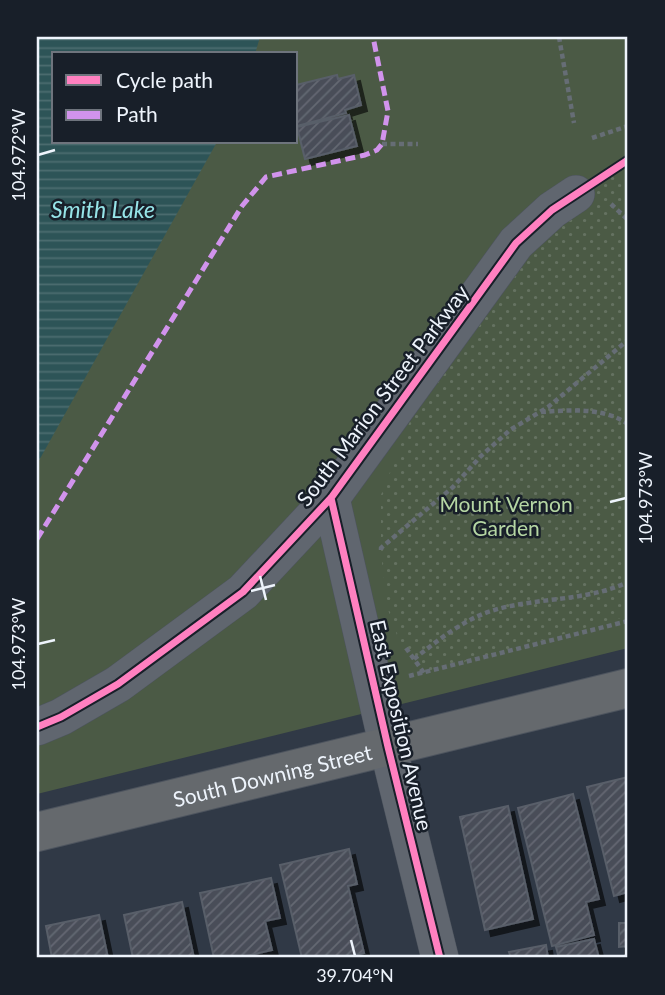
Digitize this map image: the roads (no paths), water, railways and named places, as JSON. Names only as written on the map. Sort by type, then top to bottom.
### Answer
[{"type":"main road","name":"South Downing Street","points":[[37,832],[628,688]]},
{"type":"street","name":"South Marion Street Parkway","points":[[37,727],[61,717],[118,684],[243,592],[331,498],[516,243],[552,210],[576,194]]},
{"type":"street","name":"East Exposition Avenue","points":[[331,498],[440,958]]},
{"type":"water","name":"Smith Lake","points":[[37,37],[260,37],[256,52],[52,52],[52,144],[216,144],[37,464]]},
{"type":"park label","name":"Mount Vernon Garden","points":[[506,515]]}]
